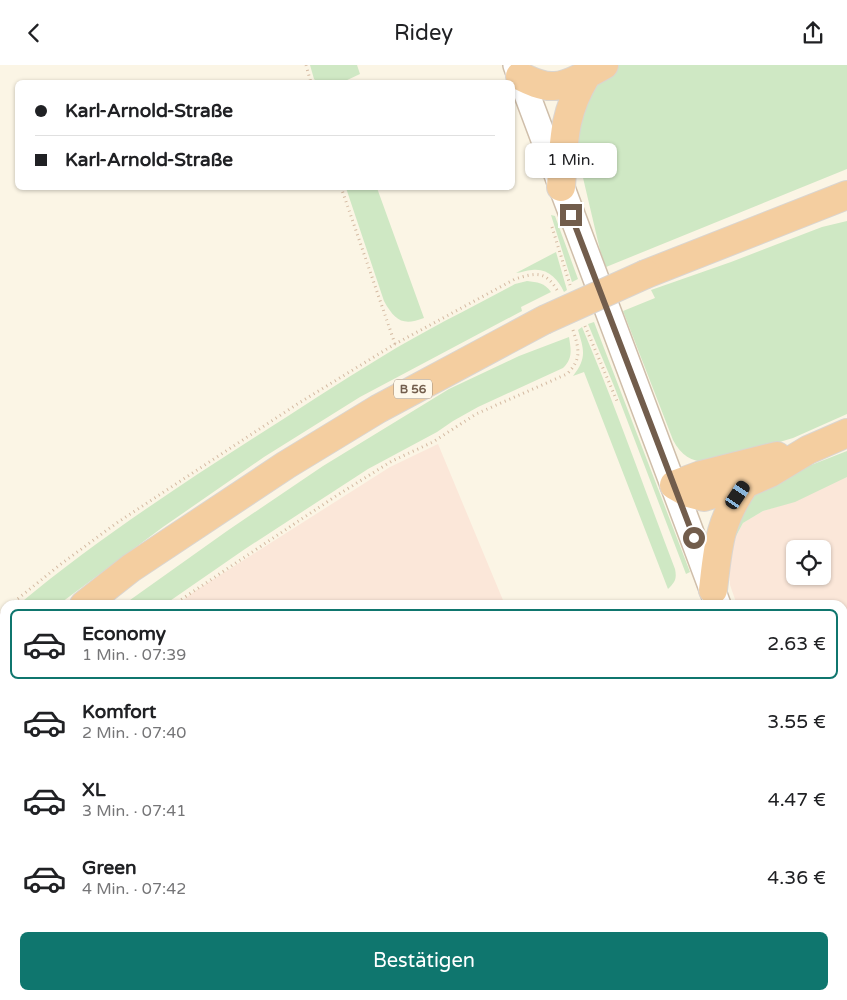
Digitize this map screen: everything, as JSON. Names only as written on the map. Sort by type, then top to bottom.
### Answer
[{"type":"highway","points":[[518,71],[550,65]]},
{"type":"highway","points":[[518,71],[537,83],[555,87],[595,70]]},
{"type":"highway","points":[[561,187],[567,117],[575,95],[595,70]]},
{"type":"highway","name":"B 56","points":[[90,600],[131,568],[295,460],[378,409],[544,320],[646,274],[842,200]]},
{"type":"highway","points":[[674,485],[688,493],[704,497],[745,484],[770,473],[808,450],[847,433]]},
{"type":"highway","points":[[674,485],[701,475],[808,450]]},
{"type":"highway","points":[[715,598],[721,530],[731,505],[745,484]]},
{"type":"main road","points":[[518,71],[715,598]]},
{"type":"path","points":[[306,65],[310,80]]},
{"type":"path","points":[[16,600],[118,522],[299,403],[395,344],[342,190]]},
{"type":"path","points":[[550,221],[572,290]]},
{"type":"path","points":[[584,323],[618,406]]},
{"type":"path","points":[[181,600],[336,496],[392,461],[433,441]]},
{"type":"shaded area","points":[[438,444],[503,600],[183,600],[195,591],[390,467]]},
{"type":"shaded area","points":[[847,476],[847,600],[735,600],[730,585],[728,551],[743,523],[763,511],[795,501]]},
{"type":"green space","points":[[310,65],[357,65],[360,74],[347,80],[314,79]]},
{"type":"green space","points":[[617,65],[847,65],[847,169],[606,267],[600,250],[576,148],[580,99]]},
{"type":"green space","points":[[347,190],[378,190],[424,318],[410,322],[400,320],[392,313],[384,301]]},
{"type":"green space","points":[[551,215],[555,216],[578,279],[572,282]]},
{"type":"green space","points":[[847,221],[847,414],[793,438],[716,461],[696,461],[686,456],[673,440],[623,311],[655,298],[651,290],[822,227]]},
{"type":"green space","points":[[556,252],[567,290],[564,292],[552,275],[543,271],[530,270],[516,273]]},
{"type":"green space","points":[[527,281],[537,283],[543,285],[551,292],[521,307],[522,311],[360,397],[264,457],[163,527],[65,600],[24,600],[74,561],[162,498],[333,387],[399,346],[515,284]]},
{"type":"green space","points":[[594,322],[690,572],[686,574],[614,386],[588,324]]},
{"type":"green space","points":[[582,327],[675,569],[675,580],[668,589],[584,372],[573,376],[581,364],[583,354],[578,330]]},
{"type":"green space","points":[[569,337],[570,357],[563,368],[478,407],[437,432],[368,469],[245,549],[171,600],[130,600],[323,466],[449,389],[519,356]]},
{"type":"green space","points":[[847,451],[847,477],[795,502],[763,511],[743,523],[728,551],[736,508],[765,483]]},
{"type":"route","points":[[571,215],[694,538]]}]
